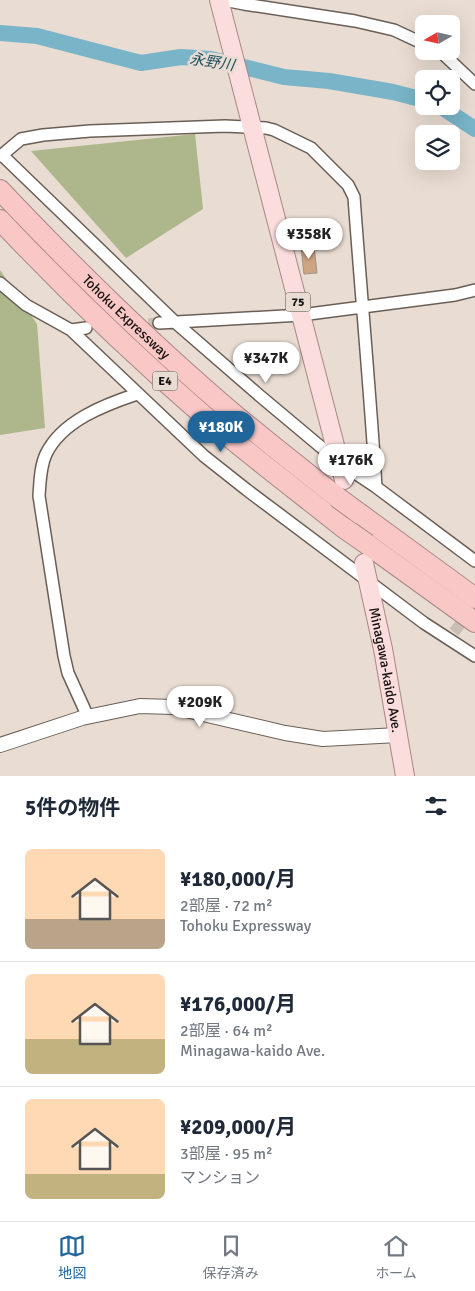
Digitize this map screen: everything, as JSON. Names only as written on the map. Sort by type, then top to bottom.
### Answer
[{"type":"highway","name":"Tohoku Expressway","points":[[0,190],[98,291],[171,359],[262,438],[341,488],[360,514],[475,598]]},
{"type":"highway","name":"Tohoku Expressway","points":[[0,220],[83,305],[159,376],[212,422],[344,528],[366,562],[475,622]]},
{"type":"main road","name":"75","points":[[221,2],[251,125],[340,462],[341,488]]},
{"type":"main road","name":"Minagawa-kaido Ave.","points":[[366,562],[405,776]]},
{"type":"street","points":[[221,2],[243,2],[365,23],[394,30],[415,40]]},
{"type":"street","points":[[450,60],[475,84]]},
{"type":"street","points":[[376,487],[369,375],[354,198],[348,185],[311,148],[274,130],[251,125],[90,130],[43,135],[21,139],[1,156],[176,323],[340,462],[475,560]]},
{"type":"street","points":[[0,283],[26,306],[71,330],[204,456],[246,490],[366,562],[424,623],[452,636],[475,656]]},
{"type":"street","points":[[159,323],[301,315],[455,296],[475,290]]},
{"type":"street","points":[[71,330],[86,328]]},
{"type":"street","points":[[88,717],[68,673],[64,656],[39,496],[40,473],[46,454],[59,436],[81,417],[109,403],[137,394]]},
{"type":"street","points":[[0,745],[88,717],[140,706],[173,707],[285,733],[323,739],[398,735]]},
{"type":"green space","points":[[195,134],[203,209],[126,258],[31,151]]},
{"type":"green space","points":[[0,270],[37,324],[45,428],[0,435]]},
{"type":"building","points":[[314,246],[317,273],[304,274],[301,247]]},
{"type":"waterway","name":"永野川","points":[[0,33],[37,36],[141,63],[181,57],[211,59],[284,77],[329,81],[415,98]]},
{"type":"waterway","name":"永野川","points":[[454,115],[475,129]]},
{"type":"tunnel","points":[[132,325],[159,323]]},
{"type":"tunnel","points":[[454,632],[470,612]]}]
